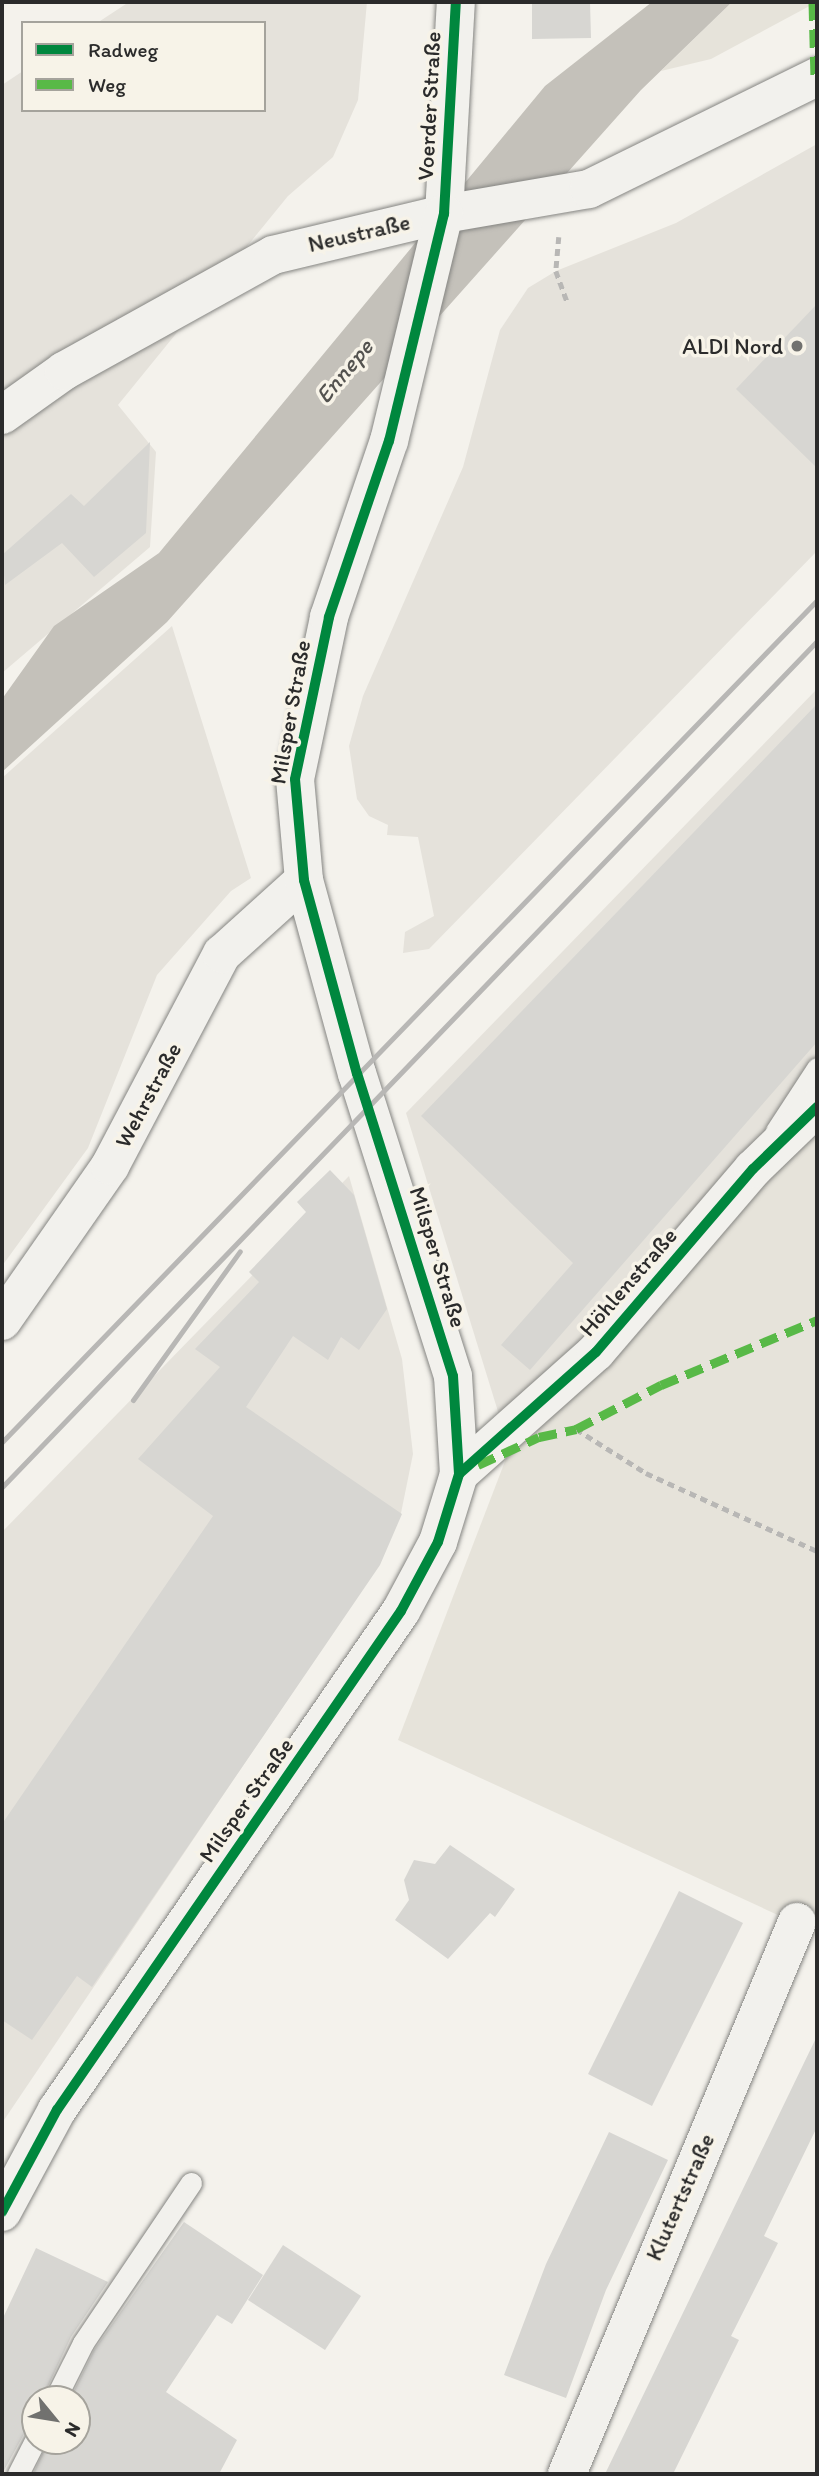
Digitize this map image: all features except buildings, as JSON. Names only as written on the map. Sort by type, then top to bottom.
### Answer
[{"type":"street","name":"Voerder Straße","points":[[444,214],[456,2]]},
{"type":"street","name":"Neustraße","points":[[2,415],[64,371],[273,256],[444,214],[589,188],[817,77]]},
{"type":"street","name":"Milsper Straße","points":[[2,2212],[57,2110],[401,1611],[438,1542],[459,1474],[453,1376],[357,1074],[304,880],[295,779],[309,696],[329,617],[388,440],[444,214]]},
{"type":"street","name":"Wehrstraße","points":[[2,1321],[110,1166],[222,954],[304,880]]},
{"type":"street","name":"Höhlenstraße","points":[[459,1474],[596,1352],[753,1169],[817,1107]]},
{"type":"street","name":"Klutertstraße","points":[[567,2474],[797,1922]]},
{"type":"lane","points":[[753,1169],[817,1068]]},
{"type":"lane","points":[[62,2385],[83,2343],[191,2183]]},
{"type":"lane","points":[[18,2474],[28,2455]]},
{"type":"path","points":[[563,194],[556,271],[568,304]]},
{"type":"path","points":[[576,1429],[646,1473],[817,1551]]},
{"type":"shaded area","points":[[129,2],[367,2],[358,100],[333,157],[288,196],[118,405],[156,452],[150,547],[2,673],[2,85],[21,72],[21,112],[266,112],[266,21],[100,21]]},
{"type":"shaded area","points":[[732,2],[817,2],[711,59],[661,71]]},
{"type":"shaded area","points":[[817,144],[817,551],[429,949],[403,953],[405,932],[434,916],[418,837],[387,835],[388,825],[369,816],[357,799],[349,746],[363,696],[463,467],[500,330],[528,288],[556,271],[676,223]]},
{"type":"shaded area","points":[[172,626],[251,878],[231,891],[157,975],[88,1148],[2,1266],[2,778]]},
{"type":"shaded area","points":[[817,689],[817,1125],[500,1418],[406,1113]]},
{"type":"shaded area","points":[[817,1109],[817,1933],[398,1740],[512,1443]]},
{"type":"shaded area","points":[[349,1176],[402,1359],[413,1454],[401,1513],[379,1564],[2,2123],[2,1532]]},
{"type":"water","name":"Ennepe","points":[[652,2],[732,2],[641,90],[167,622],[2,772],[2,699],[54,626],[159,553],[545,86]]},
{"type":"railway","points":[[2,1442],[817,600]]},
{"type":"railway","points":[[2,1487],[817,641]]},
{"type":"railway","points":[[133,1400],[240,1251]]},
{"type":"marked path","points":[[813,2],[815,78]]},
{"type":"marked path","points":[[478,1465],[539,1437],[576,1429],[661,1385],[817,1320]]},
{"type":"cycle path","points":[[2,2212],[57,2110],[401,1611],[438,1542],[459,1474],[453,1376],[357,1074],[304,880],[295,779],[329,617],[389,441],[444,214],[456,2]]},
{"type":"cycle path","points":[[459,1474],[596,1352],[753,1169],[817,1107]]},
{"type":"place","name":"ALDI Nord","points":[[797,346]]}]
